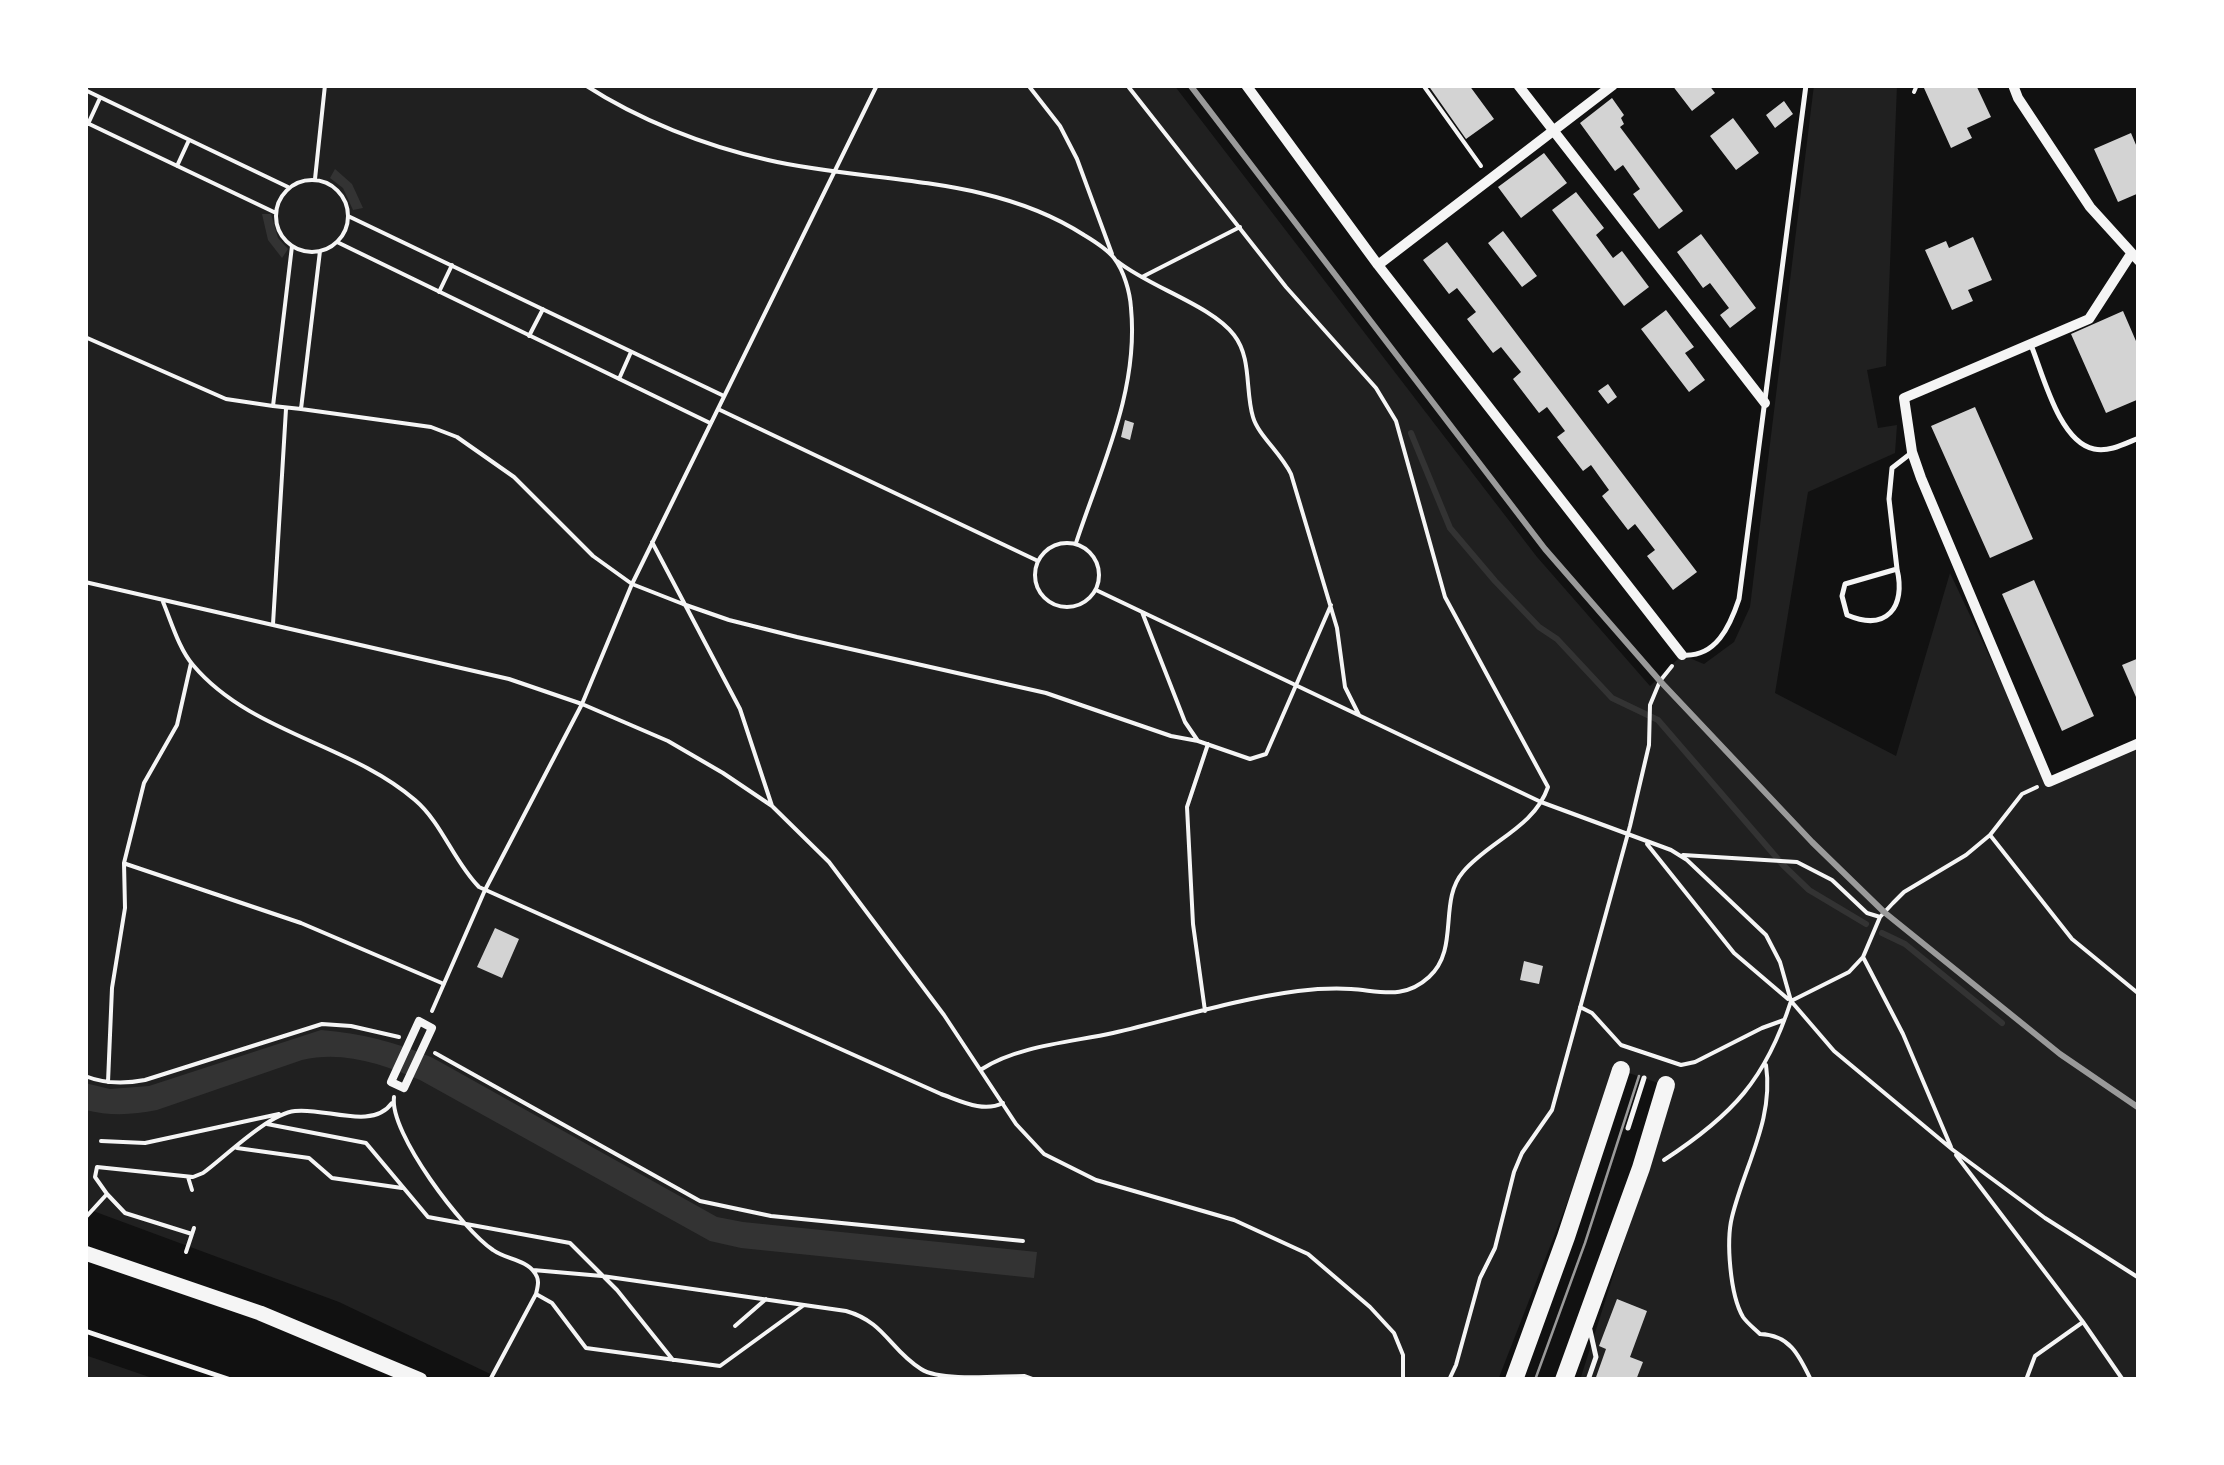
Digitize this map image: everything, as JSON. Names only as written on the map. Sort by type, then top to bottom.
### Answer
[{"type":"main road","points":[[1514,1380],[1621,1070]]},
{"type":"main road","points":[[1564,1380],[1641,1168],[1666,1085]]},
{"type":"main road","points":[[85,1253],[260,1314],[420,1380]]},
{"type":"street","points":[[1246,85],[1378,265],[1682,656]]},
{"type":"street","points":[[1518,85],[1765,403]]},
{"type":"street","points":[[1378,265],[1612,85]]},
{"type":"street","points":[[2014,85],[2018,98],[2090,207],[2135,257],[2089,320],[1904,398],[1912,452],[2049,782],[2139,743]]},
{"type":"street","points":[[419,1021],[426,1024],[432,1028],[404,1088],[390,1082],[419,1021]]},
{"type":"lane","points":[[1682,656],[1700,653],[1723,637],[1739,600],[1806,85]]},
{"type":"lane","points":[[2032,345],[2062,422],[2074,440],[2092,449],[2112,449],[2139,438]]},
{"type":"lane","points":[[1896,568],[1878,577],[1845,584],[1842,596],[1847,615],[1858,620],[1888,615],[1900,602],[1889,499],[1892,468],[1912,452]]},
{"type":"lane","points":[[1628,1128],[1644,1078]]},
{"type":"lane","points":[[1587,1317],[1596,1357],[1588,1380]]},
{"type":"lane","points":[[85,1331],[231,1380]]},
{"type":"path","points":[[315,179],[325,85]]},
{"type":"path","points":[[585,85],[626,108],[723,148],[836,173],[930,183],[993,195],[1050,216],[1219,322],[1237,338],[1245,361],[1255,426],[1291,474],[1331,605],[1349,699],[1361,716]]},
{"type":"path","points":[[1028,85],[1060,126],[1077,159],[1104,238],[1125,280],[1131,306],[1130,362],[1119,420],[1076,544]]},
{"type":"path","points":[[982,1070],[1028,1052],[1299,991],[1337,988],[1398,994],[1417,987],[1432,975],[1447,944],[1453,888],[1460,874],[1510,836],[1541,802],[1548,787],[1445,597],[1396,421],[1376,388],[1286,287],[1126,85]]},
{"type":"path","points":[[1423,85],[1490,178]]},
{"type":"path","points":[[1914,92],[1917,85]]},
{"type":"path","points":[[426,1024],[485,890],[582,704],[652,542],[879,86]]},
{"type":"path","points":[[85,90],[289,187]]},
{"type":"path","points":[[100,98],[86,123],[276,213]]},
{"type":"path","points":[[177,166],[190,140]]},
{"type":"path","points":[[315,179],[335,188],[347,206],[348,216],[338,242],[320,252],[301,250],[279,232],[276,213],[289,187],[315,179]]},
{"type":"path","points":[[348,216],[724,396]]},
{"type":"path","points":[[1142,277],[1240,227]]},
{"type":"path","points":[[338,242],[710,423]]},
{"type":"path","points":[[273,406],[292,246]]},
{"type":"path","points":[[301,409],[320,252]]},
{"type":"path","points":[[439,292],[452,266]]},
{"type":"path","points":[[530,336],[543,309]]},
{"type":"path","points":[[85,337],[226,399],[431,427],[456,437],[514,478],[593,556],[632,584],[683,604],[797,637],[1046,692],[1250,759],[1262,758],[1269,749],[1331,605]]},
{"type":"path","points":[[619,379],[632,352]]},
{"type":"path","points":[[273,624],[286,407]]},
{"type":"path","points":[[718,409],[1038,561]]},
{"type":"path","points":[[652,542],[740,709],[772,806]]},
{"type":"path","points":[[1058,544],[1076,544],[1097,562],[1096,590],[1090,598],[1072,606],[1053,604],[1045,598],[1036,580],[1038,561],[1058,544]]},
{"type":"path","points":[[85,582],[509,679],[582,704],[668,742],[723,772],[772,806],[829,862],[1032,1143],[1044,1154],[1075,1172],[1234,1220],[1308,1254],[1394,1333],[1403,1355],[1403,1380]]},
{"type":"path","points":[[1096,590],[1541,802],[1680,855],[1797,862],[1832,880],[1867,913],[1880,916]]},
{"type":"path","points":[[164,602],[191,664],[264,719],[393,783],[419,803],[468,876],[485,890],[942,1094],[981,1106],[1003,1103]]},
{"type":"path","points":[[1142,612],[1184,722],[1198,740]]},
{"type":"path","points":[[1449,1380],[1480,1278],[1495,1248],[1514,1172],[1522,1152],[1552,1110],[1628,835],[1649,745],[1650,706],[1660,681],[1682,656]]},
{"type":"path","points":[[108,1082],[112,988],[125,908],[124,863],[144,783],[177,726],[191,664]]},
{"type":"path","points":[[1204,1011],[1193,924],[1187,807],[1208,744]]},
{"type":"path","points":[[1791,1001],[1849,972],[1863,958],[1880,916],[1904,892],[1966,855],[1990,835],[2022,794],[2049,782]]},
{"type":"path","points":[[1990,835],[2072,938],[2139,994]]},
{"type":"path","points":[[1644,841],[1734,953],[1791,1001],[1834,1052],[1952,1150],[2045,1218],[2139,1278]]},
{"type":"path","points":[[1641,1168],[1666,1159],[1743,1099],[1766,1065],[1791,1001],[1780,962],[1766,935],[1680,855]]},
{"type":"path","points":[[124,863],[301,923],[444,984]]},
{"type":"path","points":[[1863,958],[1903,1034],[1952,1150],[2123,1380]]},
{"type":"path","points":[[1580,1007],[1592,1013],[1622,1045],[1681,1065],[1784,1020]]},
{"type":"path","points":[[85,1076],[108,1082],[145,1080],[322,1024],[351,1026],[411,1042]]},
{"type":"path","points":[[424,1048],[700,1201],[771,1216],[1023,1241]]},
{"type":"path","points":[[1766,1065],[1770,1090],[1758,1148],[1731,1219],[1730,1272],[1743,1316],[1760,1334],[1775,1334],[1795,1347],[1811,1380]]},
{"type":"path","points":[[100,1142],[145,1143],[284,1113],[321,1110],[371,1117],[384,1112],[392,1102],[400,1132],[465,1223],[494,1252],[533,1270],[602,1276],[862,1315],[879,1326],[915,1365],[932,1374],[1024,1376],[1035,1380]]},
{"type":"path","points":[[186,1252],[194,1231],[119,1209],[95,1177],[96,1167],[188,1177],[203,1173],[284,1113]]},
{"type":"path","points":[[267,1124],[366,1143],[428,1217],[566,1241],[617,1290],[673,1360]]},
{"type":"path","points":[[236,1148],[308,1158],[327,1176],[404,1189]]},
{"type":"path","points":[[188,1177],[192,1190]]},
{"type":"path","points":[[86,1217],[107,1194]]},
{"type":"path","points":[[490,1380],[536,1294],[538,1278],[533,1270]]},
{"type":"path","points":[[536,1294],[552,1302],[586,1348],[720,1366],[804,1305]]},
{"type":"path","points":[[736,1326],[767,1299]]},
{"type":"path","points":[[2026,1380],[2035,1356],[2083,1322]]},
{"type":"shaded area","points":[[85,85],[1174,85],[1537,557],[1650,686],[1682,655],[1704,664],[1734,642],[1750,607],[1814,85],[1897,85],[1886,366],[1867,370],[1878,428],[1897,425],[1895,453],[1808,492],[1775,693],[1896,756],[1950,573],[2049,782],[2139,743],[2139,1380],[1580,1380],[1673,1088],[1614,1068],[1498,1380],[503,1380],[339,1302],[85,1208]]},
{"type":"shaded area","points":[[335,169],[352,184],[363,208],[353,210],[343,188],[330,178]]},
{"type":"shaded area","points":[[262,214],[271,214],[278,238],[288,249],[282,258],[268,240]]},
{"type":"shaded area","points":[[321,1030],[378,1039],[433,1058],[717,1217],[1037,1252],[1034,1278],[741,1248],[710,1241],[420,1080],[362,1060],[302,1060],[148,1112],[112,1114],[85,1110],[85,1083],[110,1089],[149,1086]]},
{"type":"shaded area","points":[[85,1355],[158,1380],[85,1380]]},
{"type":"building","points":[[1428,85],[1469,85],[1494,119],[1466,139]]},
{"type":"building","points":[[1672,85],[1709,85],[1715,93],[1692,111]]},
{"type":"building","points":[[1976,85],[1991,117],[1967,128],[1972,138],[1951,148],[1924,88]]},
{"type":"building","points":[[1612,98],[1624,115],[1620,127],[1683,211],[1659,229],[1633,194],[1640,189],[1623,165],[1615,171],[1580,123]]},
{"type":"building","points":[[1784,101],[1793,114],[1775,128],[1766,115]]},
{"type":"building","points":[[1733,118],[1759,153],[1736,170],[1710,136]]},
{"type":"building","points":[[2131,133],[2139,152],[2139,193],[2118,202],[2094,149]]},
{"type":"building","points":[[1544,153],[1567,183],[1521,218],[1498,187]]},
{"type":"building","points":[[1576,192],[1604,228],[1596,235],[1613,258],[1622,251],[1649,287],[1624,306],[1552,210]]},
{"type":"building","points":[[1503,231],[1537,276],[1522,287],[1488,243]]},
{"type":"building","points":[[1701,234],[1756,308],[1730,328],[1720,315],[1729,308],[1710,283],[1703,288],[1677,252]]},
{"type":"building","points":[[1973,237],[1992,280],[1968,290],[1973,301],[1952,310],[1925,250],[1946,241],[1949,248]]},
{"type":"building","points":[[1447,242],[1697,572],[1673,590],[1647,556],[1655,550],[1635,524],[1628,530],[1602,496],[1609,490],[1591,465],[1583,471],[1557,437],[1565,431],[1547,407],[1539,413],[1513,379],[1521,372],[1501,347],[1493,353],[1467,319],[1476,312],[1457,288],[1449,294],[1423,260]]},
{"type":"building","points":[[1666,310],[1694,347],[1685,353],[1705,380],[1689,392],[1641,329]]},
{"type":"building","points":[[2123,311],[2139,348],[2139,399],[2106,413],[2071,334]]},
{"type":"building","points":[[1608,384],[1617,397],[1608,404],[1598,391]]},
{"type":"building","points":[[1975,407],[2033,539],[1990,558],[1931,426]]},
{"type":"building","points":[[1125,420],[1134,423],[1130,440],[1121,437]]},
{"type":"building","points":[[2034,580],[2094,716],[2062,731],[2002,594]]},
{"type":"building","points":[[2139,658],[2139,696],[2136,697],[2122,665]]},
{"type":"building","points":[[495,928],[519,939],[502,978],[477,967]]},
{"type":"building","points":[[1524,961],[1543,966],[1539,984],[1520,980]]},
{"type":"building","points":[[1617,1299],[1647,1311],[1630,1357],[1643,1362],[1636,1380],[1595,1380],[1606,1349],[1599,1346]]},
{"type":"waterway","points":[[1411,433],[1450,528],[1495,581],[1612,698],[1658,720],[1809,890],[1866,924]]},
{"type":"waterway","points":[[1882,933],[1905,944],[2002,1023]]},
{"type":"tram line","points":[[1535,1380],[1639,1076]]},
{"type":"railway","points":[[1190,85],[1545,549],[1660,681],[1884,912],[2060,1054],[2139,1108]]}]
